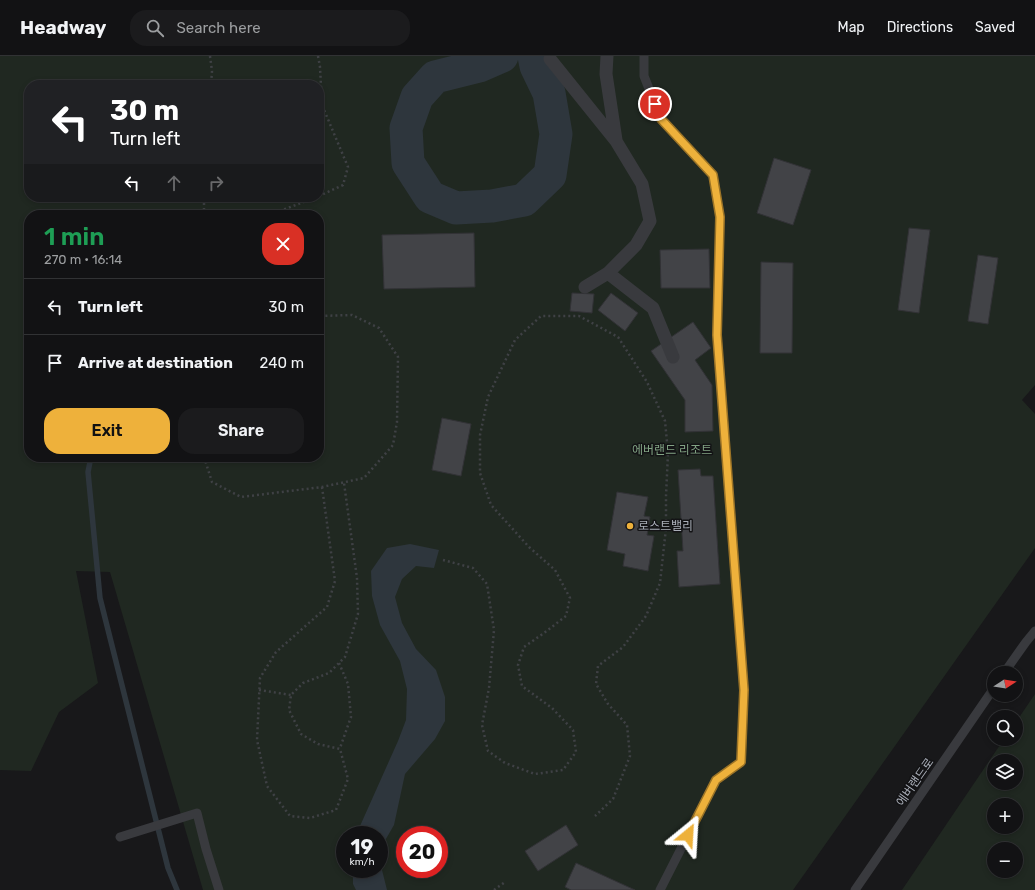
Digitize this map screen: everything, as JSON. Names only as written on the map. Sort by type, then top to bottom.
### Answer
[{"type":"street","points":[[607,56],[606,74],[616,141]]},
{"type":"street","points":[[550,59],[616,141],[642,184],[650,221],[636,245],[608,273],[585,287]]},
{"type":"street","points":[[608,273],[653,308],[673,357]]},
{"type":"lane","points":[[644,56],[644,76],[661,119],[713,175],[720,217],[717,335],[744,690],[741,762],[716,780],[660,890]]},
{"type":"lane","points":[[1009,666],[1035,631]]},
{"type":"lane","name":"에버랜드로","points":[[855,890],[987,698]]},
{"type":"lane","points":[[120,837],[196,813],[219,890]]},
{"type":"path","points":[[210,56],[211,80]]},
{"type":"path","points":[[318,56],[321,80]]},
{"type":"path","points":[[324,110],[348,167],[343,185],[324,194]]},
{"type":"path","points":[[284,210],[304,202]]},
{"type":"path","points":[[206,462],[212,482],[241,497],[322,487],[364,478],[393,445],[397,422],[398,357],[379,328],[352,315],[324,316]]},
{"type":"path","points":[[443,560],[472,568],[487,584],[494,630],[489,688],[482,725],[488,751],[505,763],[535,774],[563,770],[576,752],[573,730],[552,708],[522,686],[518,665],[524,647],[566,616],[570,598],[555,570],[529,547],[491,505],[480,473],[480,435],[488,397],[515,340],[541,316],[579,316],[618,337],[647,382],[665,421],[668,453],[666,528],[660,583],[646,616],[623,647],[598,666],[596,684],[608,704],[627,725],[630,756],[612,800],[595,816]]},
{"type":"path","points":[[340,749],[318,744],[301,734],[289,710],[291,695],[303,684],[329,673],[345,656],[358,614],[357,578],[344,482]]},
{"type":"path","points":[[322,487],[335,581],[327,607],[276,652],[260,678],[256,740],[267,786],[290,816],[310,818],[336,810],[348,779],[340,749],[351,717],[348,684],[339,663]]},
{"type":"path","points":[[259,690],[291,695]]},
{"type":"path","points":[[494,890],[504,882]]},
{"type":"green space","name":"에버랜드 리조트","points":[[0,56],[1035,56],[1035,385],[1022,400],[1035,414],[1035,548],[793,890],[203,890],[110,572],[76,571],[98,683],[59,712],[31,771],[0,770]]},
{"type":"green space","points":[[1035,694],[1035,890],[902,890],[987,764],[987,790],[1023,790],[1023,754],[994,754],[999,746],[1023,746],[1023,712]]},
{"type":"shaded area","points":[[410,544],[439,550],[434,568],[416,566],[402,579],[395,597],[402,623],[416,649],[436,670],[445,697],[445,721],[435,739],[405,774],[394,825],[388,835],[388,826],[360,826],[406,720],[407,689],[400,661],[380,625],[372,596],[371,571],[387,548]]},
{"type":"shaded area","points":[[353,878],[384,878],[387,890],[356,890],[353,884]]},
{"type":"building","points":[[774,158],[811,170],[793,225],[757,213]]},
{"type":"building","points":[[909,228],[930,230],[919,313],[898,310]]},
{"type":"building","points":[[474,233],[475,287],[384,289],[382,235]]},
{"type":"building","points":[[709,249],[710,288],[661,288],[660,250]]},
{"type":"building","points":[[978,255],[998,258],[988,324],[968,321]]},
{"type":"building","points":[[761,262],[793,263],[792,353],[760,353]]},
{"type":"building","points":[[572,293],[594,294],[592,313],[570,311]]},
{"type":"building","points":[[611,293],[638,313],[625,331],[598,310]]},
{"type":"building","points":[[693,322],[711,348],[695,360],[712,385],[713,431],[685,432],[685,400],[651,351]]},
{"type":"building","points":[[442,418],[471,424],[461,476],[432,470]]},
{"type":"building","points":[[700,469],[701,476],[713,476],[720,584],[679,587],[677,551],[683,551],[678,470]]},
{"type":"building","name":"로스트밸리","points":[[617,492],[648,497],[644,516],[650,517],[647,535],[654,536],[648,571],[623,566],[625,554],[607,550]]},
{"type":"building","points":[[566,825],[578,845],[538,871],[525,851]]},
{"type":"building","points":[[576,863],[635,890],[571,890],[565,887]]},
{"type":"waterway","points":[[502,56],[479,66],[435,77],[417,97],[406,128],[408,163],[430,197],[456,208],[492,206],[524,200],[550,175],[556,134],[549,93],[536,66],[534,56]]},
{"type":"waterway","points":[[90,462],[88,472],[100,598],[168,868],[177,890]]},
{"type":"place","name":"로스트밸리","points":[[630,526]]},
{"type":"route","points":[[655,104],[661,119],[713,175],[720,217],[717,335],[744,690],[741,762],[716,780],[688,835]]}]
